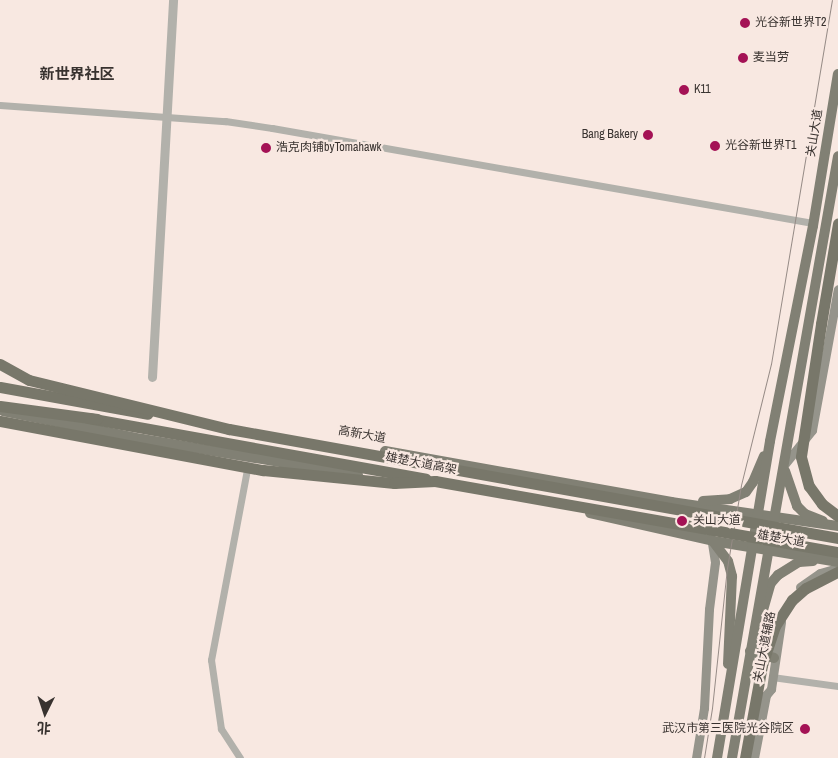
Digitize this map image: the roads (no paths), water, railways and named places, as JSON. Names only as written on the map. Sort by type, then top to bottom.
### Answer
[{"type":"highway","points":[[837,523],[815,495],[805,477],[801,457],[838,223]]},
{"type":"highway","points":[[0,364],[29,380],[229,429]]},
{"type":"highway","name":"雄楚大道高架","points":[[0,387],[838,538]]},
{"type":"highway","name":"雄楚大道高架","points":[[0,401],[436,481],[837,560]]},
{"type":"highway","points":[[0,406],[96,420]]},
{"type":"highway","points":[[0,421],[263,470],[394,484],[436,481]]},
{"type":"highway","points":[[745,758],[762,665],[775,626],[792,600],[806,588],[838,572]]},
{"type":"main road","name":"关山大道","points":[[717,758],[770,441],[813,223],[838,74]]},
{"type":"main road","points":[[732,758],[767,549],[784,465],[838,156]]},
{"type":"main road","points":[[784,465],[812,430],[838,289]]},
{"type":"main road","name":"高新大道","points":[[0,383],[672,502],[721,508]]},
{"type":"main road","points":[[0,411],[249,458],[475,492],[716,541],[724,554],[732,576],[727,648],[730,687]]},
{"type":"main road","points":[[672,502],[730,499],[746,492],[753,482],[770,441]]},
{"type":"main road","points":[[784,465],[796,506],[805,514],[837,523]]},
{"type":"main road","name":"雄楚大道","points":[[721,508],[774,517],[837,523]]},
{"type":"main road","points":[[696,758],[704,708],[709,609],[716,541]]},
{"type":"main road","name":"雄楚大道","points":[[716,541],[837,560]]},
{"type":"main road","points":[[750,651],[771,583],[778,575],[799,562],[837,560]]},
{"type":"main road","name":"关山大道辅路","points":[[754,758],[766,694],[771,689],[774,658],[782,617],[790,599],[820,572],[837,560]]},
{"type":"main road","points":[[750,651],[774,658]]},
{"type":"main road","points":[[744,691],[766,694]]},
{"type":"street","points":[[152,377],[173,0]]},
{"type":"street","points":[[0,105],[166,116],[272,128],[813,223]]},
{"type":"street","points":[[240,758],[221,729],[211,660],[249,458]]},
{"type":"street","points":[[772,677],[838,686]]},
{"type":"tram line","points":[[704,758],[712,708],[727,568],[741,485],[771,364],[832,0]]},
{"type":"place","name":"光谷新世界T2","points":[[745,23]]},
{"type":"place","name":"麦当劳","points":[[743,58]]},
{"type":"place","name":"K11","points":[[684,90]]},
{"type":"place","name":"Bang Bakery","points":[[648,135]]},
{"type":"place","name":"光谷新世界T1","points":[[715,146]]},
{"type":"place","name":"浩克肉铺byTomahawk","points":[[266,148]]},
{"type":"place","name":"关山大道","points":[[682,521]]},
{"type":"place","name":"武汉市第三医院光谷院区","points":[[805,729]]},
{"type":"district","name":"新世界社区","points":[[77,74]]}]
